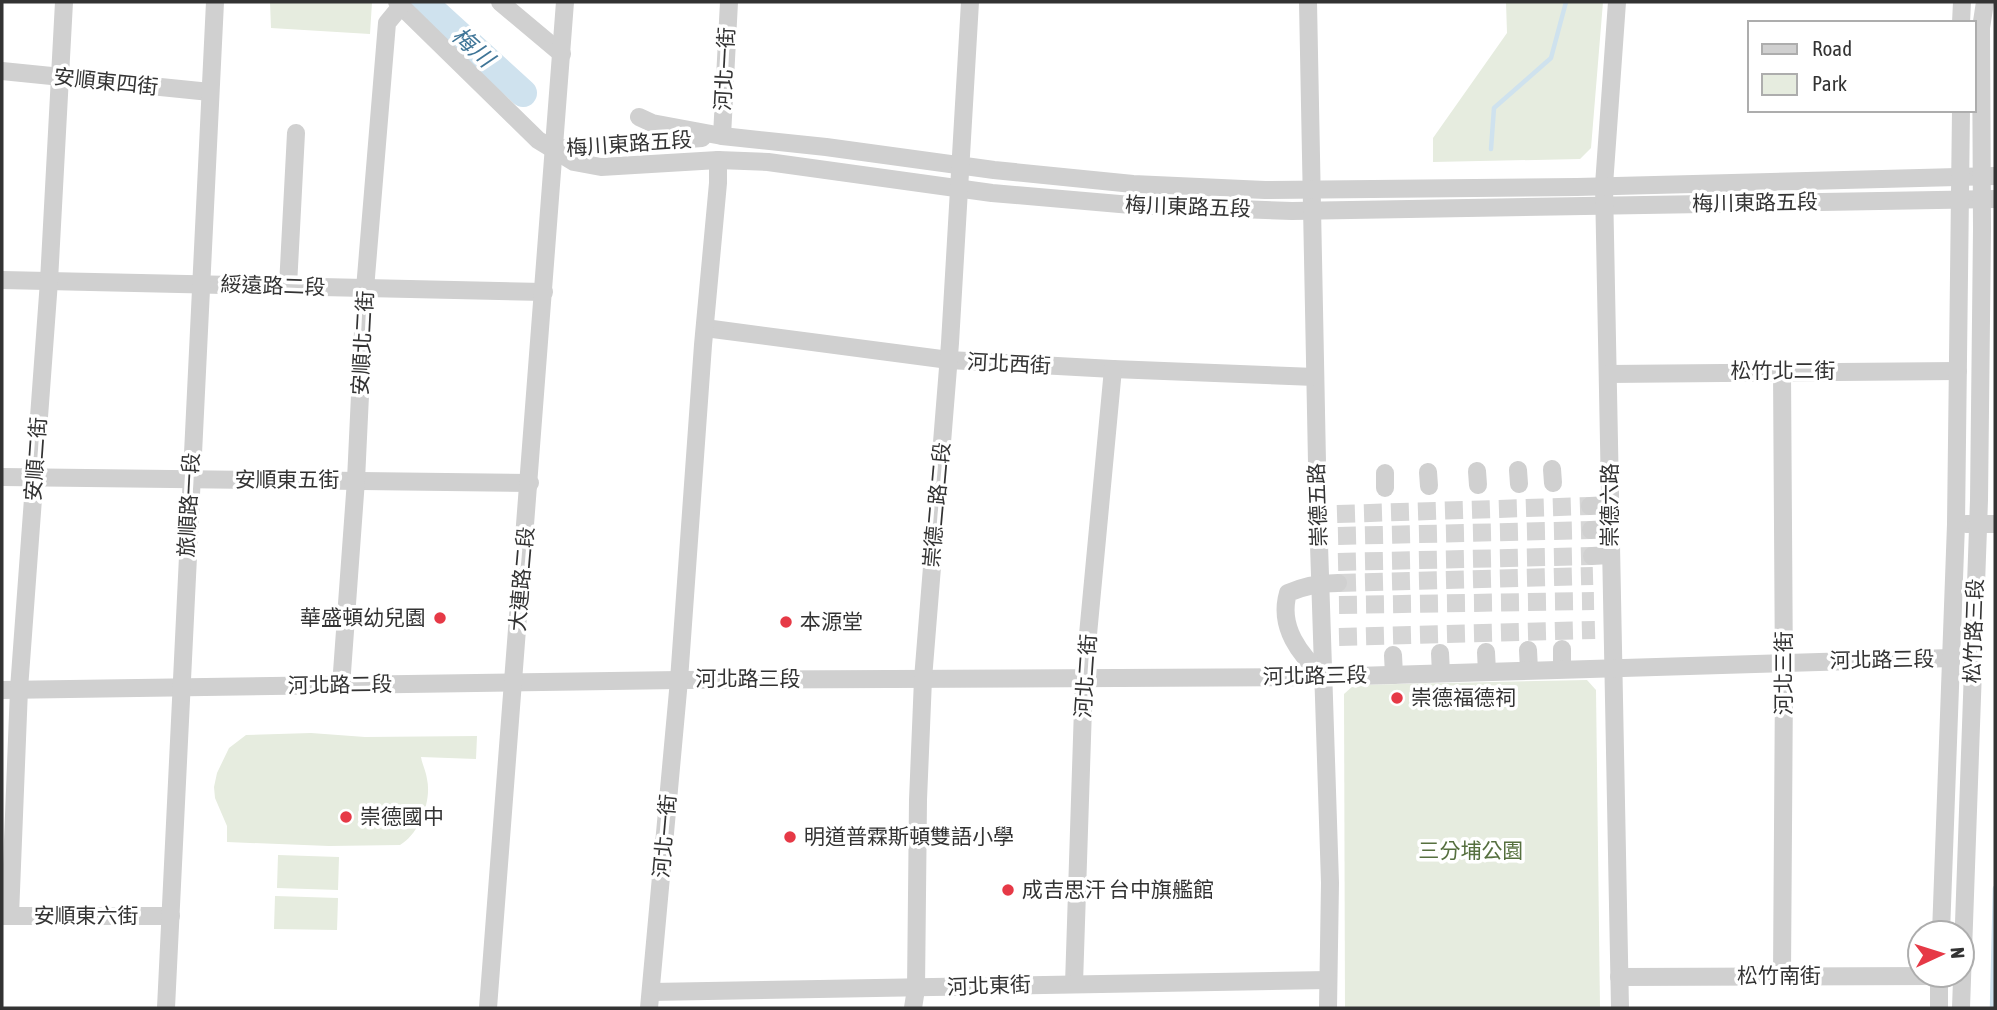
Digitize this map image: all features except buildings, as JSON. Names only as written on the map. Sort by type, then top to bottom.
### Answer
[{"type":"street","name":"安順二街","points":[[6,916],[10,690],[34,478],[49,281],[64,2]]},
{"type":"street","name":"旅順路一段","points":[[166,1008],[215,2]]},
{"type":"street","points":[[500,2],[562,54]]},
{"type":"street","name":"大連路二段","points":[[488,1008],[565,2]]},
{"type":"street","name":"河北一街","points":[[722,136],[729,2]]},
{"type":"street","name":"崇德二路二段","points":[[913,1008],[916,989],[918,800],[923,679],[961,189],[970,2]]},
{"type":"street","name":"崇德五路","points":[[1308,2],[1314,189],[1318,514],[1319,537],[1329,562],[1330,583],[1331,637],[1324,677],[1330,883],[1328,1008]]},
{"type":"street","name":"崇德六路","points":[[1617,2],[1604,185],[1609,505],[1600,529],[1603,630],[1612,668],[1620,1008]]},
{"type":"street","points":[[1961,21],[1962,2]]},
{"type":"street","name":"松竹路三段","points":[[1961,1008],[1986,524],[1988,176],[1980,28],[1985,2]]},
{"type":"street","points":[[399,4],[538,140],[555,149]]},
{"type":"street","name":"安順北二街","points":[[341,685],[356,480],[365,289],[379,208],[387,23],[399,4]]},
{"type":"street","name":"安順東四街","points":[[2,71],[210,92]]},
{"type":"street","name":"松竹路三段","points":[[1942,919],[1956,524],[1961,112]]},
{"type":"street","name":"梅川東路五段","points":[[639,117],[652,123],[722,136],[962,165],[1133,184],[1265,190],[1988,176]]},
{"type":"street","points":[[288,286],[296,133]]},
{"type":"street","name":"梅川東路五段","points":[[555,149],[722,136]]},
{"type":"street","name":"梅川東路五段","points":[[555,149],[574,162],[601,167],[718,160],[768,162],[961,189],[1131,205],[1314,210],[1988,199]]},
{"type":"street","name":"河北一街","points":[[650,1000],[679,680],[718,160]]},
{"type":"street","name":"綏遠路二段","points":[[2,280],[544,292]]},
{"type":"street","name":"河北西街","points":[[705,328],[949,360],[1315,377]]},
{"type":"street","name":"河北二街","points":[[1074,984],[1084,677],[1113,369]]},
{"type":"street","name":"河北三街","points":[[1782,371],[1782,975]]},
{"type":"street","name":"松竹北二街","points":[[1608,374],[1958,371]]},
{"type":"street","name":"安順東五街","points":[[2,477],[530,482]]},
{"type":"street","points":[[1590,506],[1609,505]]},
{"type":"street","points":[[1318,514],[1337,513]]},
{"type":"street","points":[[1956,524],[1986,524]]},
{"type":"street","points":[[1319,537],[1338,536]]},
{"type":"street","points":[[1324,677],[1306,660],[1296,645],[1288,629],[1285,603],[1288,593],[1330,583]]},
{"type":"street","points":[[1562,649],[1562,669]]},
{"type":"street","points":[[1528,650],[1529,670]]},
{"type":"street","points":[[1486,652],[1487,671]]},
{"type":"street","points":[[1440,653],[1441,673]]},
{"type":"street","points":[[1393,655],[1394,674]]},
{"type":"street","name":"河北路三段","points":[[679,680],[1324,677],[1951,658]]},
{"type":"street","name":"河北路二段","points":[[10,690],[679,680]]},
{"type":"street","name":"安順東六街","points":[[6,916],[60,920],[171,916]]},
{"type":"street","name":"松竹南街","points":[[1619,977],[1906,976]]},
{"type":"street","name":"河北東街","points":[[650,1000],[1074,984],[1328,980]]},
{"type":"street","points":[[1939,989],[1939,1008]]},
{"type":"green space","points":[[270,2],[372,2],[370,34],[271,28]]},
{"type":"green space","points":[[1506,2],[1603,2],[1591,148],[1580,159],[1433,162],[1433,138],[1507,33]]},
{"type":"green space","name":"三分埔公園","points":[[1587,680],[1596,690],[1600,1008],[1345,1008],[1344,694],[1354,685]]},
{"type":"green space","points":[[311,733],[365,737],[477,736],[476,759],[421,757],[428,788],[426,807],[413,833],[400,845],[329,846],[227,842],[227,826],[215,798],[214,787],[217,773],[229,748],[246,735]]},
{"type":"green space","points":[[278,855],[339,857],[338,890],[277,888]]},
{"type":"green space","points":[[275,896],[338,898],[337,930],[274,929]]},
{"type":"waterway","name":"梅川","points":[[423,2],[523,93]]},
{"type":"waterway","points":[[1491,149],[1494,108],[1551,58],[1566,2]]},
{"type":"waterway","points":[[1992,1008],[1995,888]]},
{"type":"tunnel","points":[[1337,514],[1590,506]]},
{"type":"tunnel","points":[[1338,536],[1591,530]]},
{"type":"tunnel","points":[[1338,562],[1592,556]]},
{"type":"tunnel","points":[[1338,583],[1593,576]]},
{"type":"tunnel","points":[[1339,605],[1594,601]]},
{"type":"tunnel","points":[[1339,637],[1595,630]]},
{"type":"place","name":"華盛頓幼兒園","points":[[440,618]]},
{"type":"place","name":"本源堂","points":[[786,622]]},
{"type":"place","name":"崇德福德祠","points":[[1397,698]]},
{"type":"place","name":"崇德國中","points":[[346,817]]},
{"type":"place","name":"明道普霖斯頓雙語小學","points":[[790,837]]},
{"type":"place","name":"成吉思汗 台中旗艦館","points":[[1008,890]]}]
